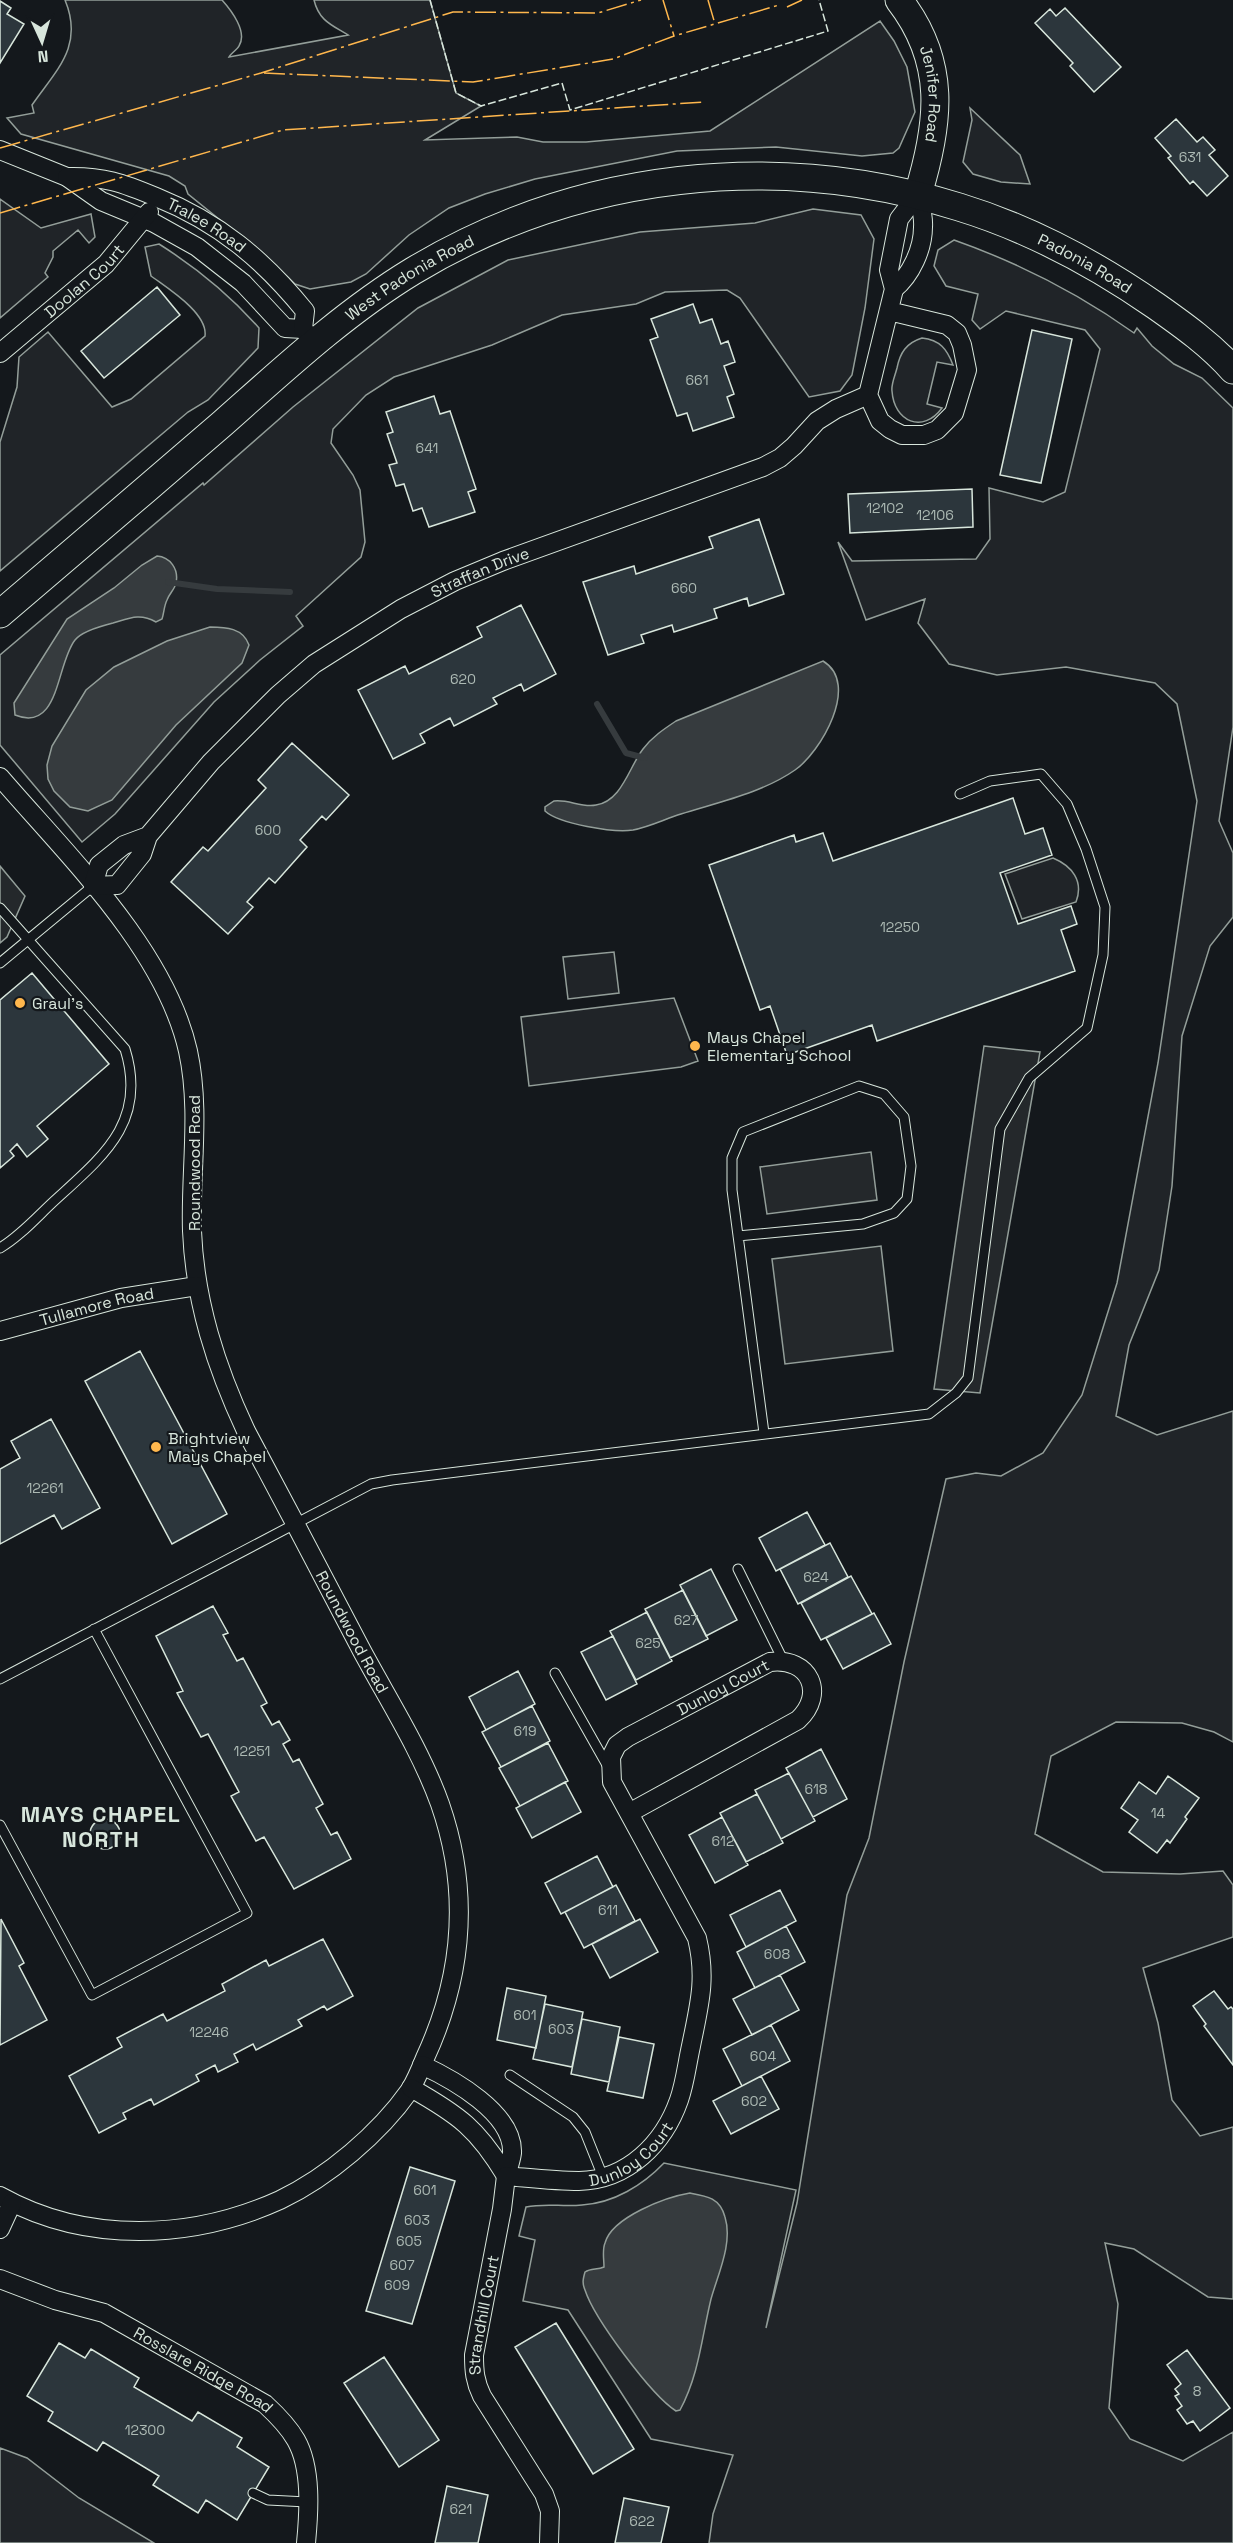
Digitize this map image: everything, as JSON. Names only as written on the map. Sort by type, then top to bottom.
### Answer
[{"type":"main road","name":"Jenifer Road","points":[[899,0],[913,18],[933,63],[935,86],[932,134],[927,166],[918,194]]},
{"type":"main road","name":"West Padonia Road","points":[[0,614],[309,336],[453,249],[534,213],[584,198],[640,186],[751,174],[804,176],[857,182],[918,194]]},
{"type":"main road","name":"Padonia Road","points":[[918,194],[1034,233],[1081,258],[1183,325],[1230,362]]},
{"type":"street","name":"Tralee Road","points":[[0,150],[67,177],[101,201],[144,219],[197,247],[243,283],[285,328],[309,336],[305,311],[287,288],[242,245],[207,221],[159,198],[105,178],[67,177]]},
{"type":"street","points":[[889,311],[947,325],[957,333],[966,357],[967,370],[954,413],[937,430],[924,435],[902,435],[880,422],[868,395],[894,289],[889,270],[899,219],[918,194]]},
{"type":"street","points":[[894,289],[907,278],[924,227],[918,194]]},
{"type":"street","name":"Doolan Court","points":[[0,353],[106,264],[159,198]]},
{"type":"street","name":"Straffan Drive","points":[[148,836],[124,845],[99,865],[93,886],[117,885],[142,854],[148,836],[211,762],[278,695],[314,664],[401,609],[455,581],[503,561],[763,467],[780,458],[817,421],[836,409],[868,395]]},
{"type":"street","name":"Roundwood Road","points":[[0,777],[93,886],[143,952],[165,987],[188,1050],[194,1088],[192,1230],[196,1286],[212,1347],[228,1393],[426,1770],[451,1839],[458,1884],[459,1926],[456,1963],[447,2004],[411,2088],[387,2118],[346,2157],[306,2187],[257,2210],[210,2224],[170,2230],[125,2231],[89,2228],[51,2219],[6,2200]]},
{"type":"street","name":"Tullamore Road","points":[[0,1331],[121,1298],[196,1286]]},
{"type":"street","name":"Dunloy Court","points":[[506,2176],[581,2181],[603,2177],[624,2169],[642,2157],[667,2127],[680,2098],[703,1984],[702,1960],[697,1938],[612,1782],[611,1757],[617,1745],[770,1662],[783,1660],[796,1663],[805,1671],[810,1680],[810,1704],[798,1720],[629,1813]]},
{"type":"street","name":"Strandhill Court","points":[[422,2065],[470,2092],[499,2120],[512,2152],[474,2355],[474,2372],[476,2384],[482,2396],[544,2494],[551,2525],[549,2543]]},
{"type":"street","points":[[411,2088],[457,2115],[474,2130],[506,2176]]},
{"type":"street","points":[[0,2229],[6,2200]]},
{"type":"street","name":"Rosslare Ridge Road","points":[[0,2279],[55,2300],[104,2313],[265,2404],[284,2422],[298,2442],[305,2467],[308,2502],[306,2543]]},
{"type":"lane","points":[[0,1679],[370,1484],[929,1414],[956,1393],[968,1378],[1000,1129],[1029,1078],[1087,1028],[1102,955],[1105,907],[1086,849],[1067,804],[1041,774],[990,781],[960,794]]},
{"type":"lane","points":[[0,963],[26,939],[93,886]]},
{"type":"lane","points":[[0,908],[125,1049],[131,1068],[133,1088],[128,1113],[112,1144],[95,1163],[0,1248]]},
{"type":"lane","points":[[738,1236],[863,1224],[894,1213],[907,1199],[911,1166],[904,1118],[884,1094],[859,1086],[760,1123],[743,1132],[732,1158],[732,1190],[738,1236],[764,1433]]},
{"type":"lane","points":[[738,1569],[783,1660]]},
{"type":"lane","points":[[0,1825],[92,1995],[247,1913],[94,1629]]},
{"type":"lane","points":[[555,1673],[610,1769]]},
{"type":"lane","points":[[510,2075],[573,2117],[585,2132],[603,2177]]},
{"type":"lane","points":[[253,2493],[268,2500],[308,2502]]},
{"type":"shaded area","points":[[65,0],[222,0],[230,9],[241,34],[239,46],[229,57],[348,35],[323,18],[314,0],[430,0],[456,93],[481,106],[425,140],[517,137],[543,142],[586,142],[710,131],[880,21],[894,41],[907,67],[915,112],[899,148],[893,153],[862,156],[776,147],[677,151],[535,179],[449,208],[409,235],[366,274],[351,282],[310,289],[295,284],[271,261],[188,194],[185,186],[169,176],[21,134],[7,118],[34,113],[32,105],[65,56],[70,44],[71,31],[70,16]]},
{"type":"shaded area","points":[[970,108],[1020,155],[1030,184],[1001,182],[973,174],[963,162],[972,120]]},
{"type":"shaded area","points":[[0,199],[41,228],[91,214],[95,237],[89,243],[78,230],[53,251],[53,257],[45,273],[48,277],[0,318]]},
{"type":"shaded area","points":[[813,209],[861,215],[874,239],[865,308],[852,375],[840,391],[809,397],[740,298],[727,290],[665,292],[636,304],[562,315],[492,345],[394,377],[366,395],[333,429],[331,443],[353,475],[360,490],[365,542],[361,557],[296,616],[303,626],[260,660],[214,702],[115,814],[82,842],[0,745],[0,655],[203,483],[204,485],[293,407],[418,308],[508,260],[640,232],[755,223]]},
{"type":"shaded area","points":[[954,240],[1047,280],[1113,318],[1134,333],[1137,328],[1152,346],[1174,364],[1202,378],[1233,408],[1233,727],[1219,821],[1233,853],[1233,917],[1210,946],[1182,1036],[1172,1186],[1159,1270],[1129,1345],[1116,1416],[1157,1435],[1233,1411],[1233,1742],[1214,1732],[1182,1723],[1116,1722],[1051,1756],[1035,1834],[1103,1872],[1180,1874],[1223,1871],[1233,1885],[1233,1937],[1143,1968],[1158,2023],[1172,2100],[1200,2136],[1233,2127],[1233,2299],[1208,2297],[1134,2249],[1105,2243],[1118,2304],[1109,2408],[1130,2439],[1183,2461],[1233,2432],[1233,2543],[709,2543],[713,2514],[733,2455],[651,2439],[568,2310],[523,2301],[535,2240],[519,2236],[526,2207],[582,2205],[605,2201],[627,2192],[647,2179],[664,2163],[796,2190],[766,2328],[797,2203],[847,1895],[869,1838],[904,1662],[946,1479],[976,1473],[1001,1476],[1043,1453],[1082,1395],[1117,1283],[1158,1063],[1197,801],[1177,704],[1155,683],[1066,667],[997,675],[949,664],[918,623],[925,599],[866,620],[838,542],[852,561],[976,559],[990,539],[989,488],[1043,502],[1065,492],[1100,349],[1085,330],[1006,311],[980,329],[972,320],[978,294],[946,286],[934,266],[938,250]]},
{"type":"shaded area","points":[[159,244],[212,282],[248,316],[259,328],[258,348],[208,400],[188,412],[0,571],[0,442],[17,387],[19,357],[48,332],[112,407],[131,399],[205,336],[204,327],[193,310],[151,276],[145,247]]},
{"type":"shaded area","points":[[922,338],[942,346],[953,365],[937,362],[927,404],[942,408],[926,421],[918,422],[904,417],[898,410],[892,388],[902,353],[912,343]]},
{"type":"shaded area","points":[[157,556],[170,561],[177,578],[166,602],[162,619],[156,622],[140,617],[130,618],[82,634],[75,640],[69,651],[49,706],[41,714],[30,718],[15,715],[14,703],[67,619]]},
{"type":"shaded area","points":[[210,627],[228,628],[243,635],[249,645],[242,663],[176,725],[112,800],[88,811],[70,807],[54,791],[48,779],[47,765],[52,746],[86,690],[114,667],[167,641]]},
{"type":"shaded area","points":[[823,661],[834,672],[838,685],[833,718],[825,734],[805,761],[782,778],[740,796],[633,830],[613,830],[574,824],[545,811],[545,807],[554,801],[591,806],[605,802],[619,790],[638,756],[647,745],[658,733],[676,721]]},
{"type":"shaded area","points":[[1053,858],[1066,865],[1075,875],[1078,887],[1076,902],[1022,919],[1005,874]]},
{"type":"shaded area","points":[[0,866],[25,896],[7,937],[0,943]]},
{"type":"shaded area","points":[[614,952],[619,993],[568,999],[563,957]]},
{"type":"shaded area","points":[[674,998],[698,1061],[681,1067],[529,1086],[521,1017]]},
{"type":"shaded area","points":[[984,1046],[1040,1052],[980,1393],[934,1389]]},
{"type":"shaded area","points":[[871,1152],[877,1200],[767,1214],[760,1167]]},
{"type":"shaded area","points":[[881,1246],[893,1351],[785,1364],[772,1259]]},
{"type":"shaded area","points":[[690,2193],[712,2199],[720,2206],[725,2217],[727,2237],[724,2258],[711,2299],[692,2383],[680,2410],[676,2411],[652,2389],[624,2355],[590,2303],[583,2281],[585,2272],[604,2267],[604,2246],[618,2225],[654,2204]]},
{"type":"shaded area","points":[[0,2448],[27,2458],[79,2498],[154,2543],[0,2543]]},
{"type":"building","points":[[0,1],[11,8],[7,14],[24,24],[0,63]]},
{"type":"building","points":[[1065,8],[1121,67],[1094,92],[1070,66],[1073,63],[1035,23],[1050,9],[1056,16]]},
{"type":"building","points":[[1176,119],[1197,142],[1203,137],[1215,150],[1209,155],[1228,176],[1207,196],[1193,181],[1190,184],[1168,158],[1171,156],[1155,138]]},
{"type":"building","points":[[157,287],[180,315],[104,378],[81,351]]},
{"type":"building","points":[[693,304],[700,323],[712,319],[721,344],[728,341],[735,362],[724,366],[734,394],[727,397],[734,417],[693,431],[687,413],[677,416],[650,340],[658,337],[651,319]]},
{"type":"building","points":[[1032,330],[1072,339],[1041,483],[1000,475]]},
{"type":"building","points":[[434,396],[440,414],[450,411],[476,489],[468,492],[475,512],[429,527],[422,508],[413,511],[404,484],[396,486],[389,465],[397,463],[387,434],[393,432],[386,412]]},
{"type":"building","points":[[972,489],[973,527],[850,533],[848,494]]},
{"type":"building","points":[[759,519],[784,594],[749,606],[747,598],[714,609],[717,618],[674,632],[672,625],[641,635],[644,643],[608,655],[583,582],[634,566],[636,574],[713,548],[709,537]]},
{"type":"building","points":[[521,605],[556,674],[524,691],[521,684],[493,698],[497,704],[454,726],[450,718],[420,734],[425,743],[393,759],[358,690],[405,666],[409,674],[482,637],[477,627]]},
{"type":"building","points":[[292,743],[349,795],[326,820],[322,816],[300,840],[307,847],[275,883],[269,878],[247,902],[253,907],[228,934],[171,882],[203,847],[208,851],[266,788],[258,780]]},
{"type":"building","points":[[1013,798],[1025,834],[1043,828],[1052,855],[1000,873],[1018,924],[1071,906],[1077,924],[1061,930],[1075,971],[877,1041],[872,1025],[787,1055],[770,1006],[760,1010],[709,865],[794,835],[796,842],[823,833],[833,861]]},
{"type":"building","points":[[32,973],[109,1064],[37,1126],[48,1139],[27,1157],[17,1144],[10,1151],[14,1156],[0,1168],[0,1000]]},
{"type":"building","name":"Brightview Mays Chapel","points":[[140,1351],[227,1514],[172,1544],[85,1381]]},
{"type":"building","points":[[51,1419],[100,1508],[62,1529],[54,1515],[0,1544],[0,1469],[20,1458],[11,1441]]},
{"type":"building","points":[[807,1512],[825,1545],[776,1571],[759,1538]]},
{"type":"building","points":[[830,1543],[848,1577],[798,1604],[780,1569]]},
{"type":"building","points":[[711,1569],[737,1620],[706,1636],[680,1585]]},
{"type":"building","points":[[851,1576],[872,1614],[821,1640],[801,1603]]},
{"type":"building","points":[[683,1590],[708,1639],[670,1658],[645,1609]]},
{"type":"building","points":[[213,1606],[228,1633],[223,1635],[237,1661],[243,1658],[267,1703],[261,1706],[272,1725],[279,1721],[290,1740],[283,1744],[293,1762],[299,1759],[323,1804],[316,1808],[331,1835],[337,1832],[351,1859],[294,1889],[264,1837],[256,1841],[231,1796],[239,1792],[208,1734],[201,1737],[177,1693],[183,1691],[156,1636]]},
{"type":"building","points":[[647,1612],[672,1661],[636,1680],[610,1631]]},
{"type":"building","points":[[874,1613],[891,1644],[843,1669],[826,1638]]},
{"type":"building","points":[[613,1636],[637,1684],[606,1700],[581,1652]]},
{"type":"building","points":[[518,1671],[535,1704],[486,1730],[469,1697]]},
{"type":"building","points":[[532,1706],[550,1741],[501,1767],[482,1732]]},
{"type":"building","points":[[548,1743],[568,1781],[520,1806],[499,1768]]},
{"type":"building","points":[[821,1749],[847,1799],[813,1817],[786,1768]]},
{"type":"building","points":[[789,1773],[815,1821],[781,1839],[755,1790]]},
{"type":"building","points":[[1168,1776],[1199,1798],[1170,1843],[1167,1840],[1157,1853],[1129,1832],[1138,1820],[1121,1808],[1139,1782],[1156,1794]]},
{"type":"building","points":[[565,1782],[581,1812],[532,1838],[516,1808]]},
{"type":"building","points":[[757,1794],[783,1843],[746,1862],[720,1813]]},
{"type":"building","points":[[722,1817],[748,1865],[715,1883],[689,1835]]},
{"type":"building","points":[[105,1819],[116,1823],[120,1834],[116,1845],[105,1849],[94,1845],[90,1834],[94,1823]]},
{"type":"building","points":[[597,1856],[613,1887],[561,1914],[545,1883]]},
{"type":"building","points":[[616,1885],[635,1921],[584,1948],[565,1912]]},
{"type":"building","points":[[780,1890],[796,1921],[746,1947],[730,1915]]},
{"type":"building","points":[[1,1919],[24,1963],[19,1966],[47,2020],[0,2045]]},
{"type":"building","points":[[640,1919],[658,1952],[610,1978],[592,1944]]},
{"type":"building","points":[[786,1926],[805,1962],[755,1988],[737,1952]]},
{"type":"building","points":[[323,1939],[353,1996],[327,2010],[324,2006],[298,2020],[302,2026],[256,2050],[253,2044],[234,2054],[238,2062],[218,2072],[215,2065],[196,2075],[199,2081],[154,2105],[151,2099],[123,2113],[126,2119],[99,2133],[69,2076],[122,2047],[117,2038],[163,2014],[167,2021],[225,1991],[222,1984],[266,1960],[269,1966]]},
{"type":"building","points":[[780,1975],[799,2010],[752,2035],[733,1999]]},
{"type":"building","points":[[507,1988],[546,1996],[536,2048],[497,2040]]},
{"type":"building","points":[[1214,1991],[1228,2009],[1231,2007],[1233,2009],[1233,2065],[1204,2026],[1206,2024],[1193,2006]]},
{"type":"building","points":[[545,2004],[583,2012],[572,2067],[533,2059]]},
{"type":"building","points":[[582,2019],[620,2027],[609,2082],[571,2074]]},
{"type":"building","points":[[771,2025],[790,2061],[742,2086],[723,2049]]},
{"type":"building","points":[[619,2037],[654,2044],[643,2098],[607,2091]]},
{"type":"building","points":[[761,2076],[779,2109],[731,2134],[713,2101]]},
{"type":"building","points":[[410,2167],[455,2181],[412,2324],[366,2311]]},
{"type":"building","points":[[556,2323],[634,2449],[593,2474],[515,2347]]},
{"type":"building","points":[[59,2343],[85,2358],[91,2349],[139,2378],[134,2387],[192,2421],[198,2412],[242,2438],[237,2447],[269,2467],[237,2520],[206,2500],[198,2513],[153,2485],[159,2476],[103,2442],[97,2451],[48,2421],[53,2412],[27,2396]]},
{"type":"building","points":[[1187,2350],[1230,2408],[1200,2431],[1193,2421],[1187,2424],[1177,2410],[1182,2406],[1175,2396],[1179,2394],[1175,2389],[1181,2384],[1167,2365]]},
{"type":"building","points":[[384,2357],[439,2440],[399,2467],[344,2383]]},
{"type":"building","points":[[447,2486],[488,2495],[478,2543],[435,2543]]},
{"type":"building","points":[[624,2498],[669,2507],[661,2543],[615,2543]]},
{"type":"waterway","points":[[168,582],[217,589],[290,592]]},
{"type":"waterway","points":[[597,704],[626,753],[645,758]]},
{"type":"fence","points":[[430,0],[456,93],[481,106],[562,83],[570,110],[828,31],[819,0]]},
{"type":"power","points":[[0,148],[261,73],[453,12],[598,13],[641,0]]},
{"type":"power","points":[[663,0],[674,36]]},
{"type":"power","points":[[708,0],[715,24]]},
{"type":"power","points":[[787,7],[802,0]]},
{"type":"power","points":[[264,73],[473,82],[613,59],[674,36],[779,5]]},
{"type":"power","points":[[0,213],[283,130],[704,102]]},
{"type":"place","name":"Graul's","points":[[20,1003]]},
{"type":"place","name":"Mays Chapel Elementary School","points":[[695,1046]]},
{"type":"place","name":"Brightview Mays Chapel","points":[[156,1447]]},
{"type":"district","name":"MAYS CHAPEL NORTH","points":[[101,1826]]}]
